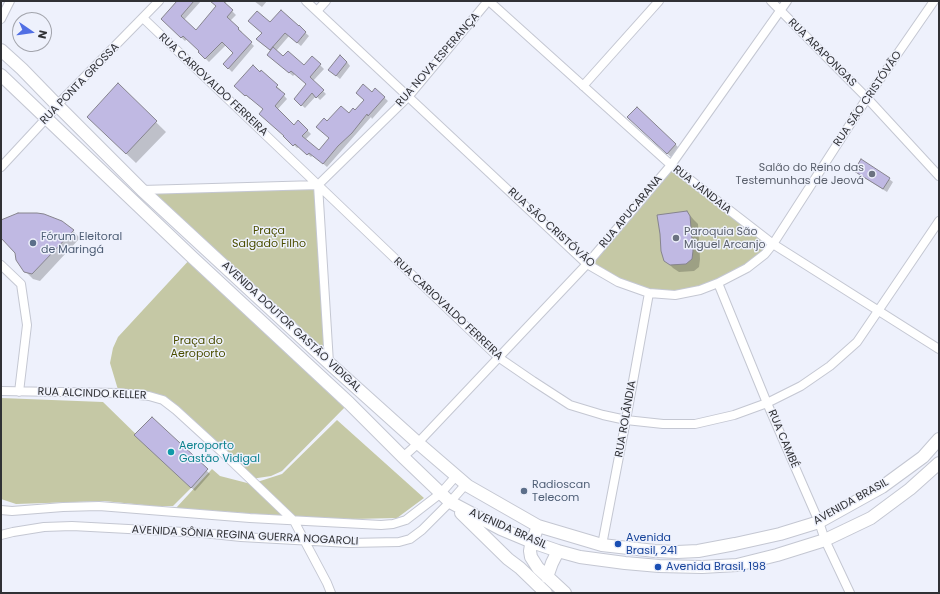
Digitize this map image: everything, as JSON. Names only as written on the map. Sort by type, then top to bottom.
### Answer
[{"type":"main road","name":"AVENIDA DOUTOR GASTÃO VIDIGAL","points":[[1,50],[22,69],[142,190],[329,364],[418,443],[466,484],[538,526]]},
{"type":"main road","name":"AVENIDA DOUTOR GASTÃO VIDIGAL","points":[[1,75],[192,257],[349,402],[403,457]]},
{"type":"main road","name":"AVENIDA BRASIL","points":[[538,526],[602,545],[654,551],[698,551],[735,544],[780,534],[819,522],[882,487],[923,457],[939,439]]},
{"type":"main road","name":"AVENIDA BRASIL","points":[[403,457],[450,502],[502,529],[532,542],[580,557],[659,566],[737,565],[778,555],[826,540],[872,518],[910,489],[939,463]]},
{"type":"main road","points":[[450,502],[508,559],[520,568],[546,593]]},
{"type":"main road","points":[[538,526],[532,542],[530,551],[531,557],[538,568],[565,593]]},
{"type":"main road","points":[[547,577],[558,551]]},
{"type":"main road","points":[[520,568],[531,557]]},
{"type":"street","points":[[1,19],[10,1]]},
{"type":"street","name":"RUA PONTA GROSSA","points":[[1,167],[57,105],[159,1]]},
{"type":"street","name":"RUA SÃO CRISTÓVÃO","points":[[306,1],[587,264],[618,282],[649,293],[675,295],[700,290],[718,283],[748,268],[765,254],[773,244],[867,98],[934,1]]},
{"type":"street","points":[[317,11],[326,1]]},
{"type":"street","name":"RUA JANDAIA","points":[[488,1],[671,165],[773,244],[939,349]]},
{"type":"street","name":"RUA NOVA ESPERANÇA","points":[[318,184],[408,97],[488,1]]},
{"type":"street","points":[[583,86],[659,1]]},
{"type":"street","name":"RUA ARAPONGAS","points":[[771,1],[867,98],[939,176]]},
{"type":"street","name":"RUA APUCARANA","points":[[403,457],[587,264],[671,165],[787,1]]},
{"type":"street","name":"RUA CARIOVALDO FERREIRA","points":[[143,18],[498,357],[570,405],[603,415],[626,420],[663,424],[695,424],[734,415],[767,403],[801,386],[830,366],[857,342],[939,221]]},
{"type":"street","points":[[142,190],[318,184],[329,364]]},
{"type":"street","points":[[1,265],[21,284],[27,325],[19,392]]},
{"type":"street","name":"RUA CAMBÉ","points":[[718,283],[767,403],[850,593]]},
{"type":"street","name":"RUA ROLÂNDIA","points":[[602,545],[649,293]]},
{"type":"street","name":"RUA ALCINDO KELLER","points":[[1,391],[119,393],[149,396],[163,400],[222,452],[294,521],[331,593]]},
{"type":"street","name":"AVENIDA SÔNIA REGINA GUERRA NOGAROLI","points":[[1,510],[63,506],[99,506],[294,521],[381,525],[393,524],[406,520],[441,494],[456,476]]},
{"type":"street","name":"AVENIDA SÔNIA REGINA GUERRA NOGAROLI","points":[[1,536],[13,532],[44,527],[72,526],[349,543],[399,542],[410,539],[422,530],[466,484]]},
{"type":"green space","points":[[671,165],[773,244],[765,254],[700,290],[649,293],[588,264]]},
{"type":"green space","name":"Praça Salgado Filho","points":[[318,185],[329,363],[142,190]]},
{"type":"green space","name":"Praça do Aeroporto","points":[[192,257],[349,403],[282,471],[271,476],[251,479],[163,400],[119,393],[110,363],[113,348],[118,337]]},
{"type":"green space","points":[[1,398],[103,402],[191,488],[173,506],[154,506],[104,501],[16,504],[1,499]]},
{"type":"green space","points":[[337,420],[424,498],[397,518],[352,519],[176,508],[212,469],[220,476],[251,484],[282,474]]},
{"type":"building","points":[[177,1],[194,1],[181,16],[196,30],[216,6],[210,1],[223,1],[233,10],[227,17],[252,42],[228,69],[223,64],[233,53],[222,42],[205,59],[183,36],[181,38],[161,19]]},
{"type":"building","points":[[281,10],[306,32],[297,43],[285,33],[270,50],[256,39],[262,33],[248,21],[257,11],[270,22]]},
{"type":"building","points":[[273,47],[283,56],[288,51],[304,65],[312,56],[321,64],[310,77],[324,90],[316,98],[312,93],[301,106],[294,99],[306,84],[291,71],[289,73],[267,55]]},
{"type":"building","points":[[340,55],[347,62],[336,76],[328,70]]},
{"type":"building","points":[[253,65],[278,85],[276,87],[285,94],[275,106],[294,125],[298,120],[308,130],[302,136],[319,150],[329,138],[316,127],[324,118],[327,121],[341,106],[349,113],[353,108],[355,110],[364,100],[356,93],[363,84],[372,92],[375,88],[385,97],[368,116],[367,114],[352,133],[338,146],[323,164],[309,153],[307,155],[295,144],[293,146],[259,114],[263,109],[234,86]]},
{"type":"building","points":[[118,83],[157,121],[126,154],[87,117]]},
{"type":"building","points":[[637,107],[676,144],[667,154],[627,117]]},
{"type":"building","name":"Salão do Reino das Testemunhas de Jeová","points":[[861,159],[890,178],[883,189],[854,171]]},
{"type":"building","name":"Paroquia São Miguel Arcanjo","points":[[687,211],[690,216],[693,251],[692,259],[686,264],[670,265],[664,261],[661,251],[657,215]]},
{"type":"building","name":"Fórum Eleitoral de Maringá","points":[[18,213],[44,214],[62,221],[74,230],[32,274],[24,272],[16,260],[15,253],[1,238],[1,220]]},
{"type":"building","name":"Aeroporto Gastão Vidigal","points":[[152,417],[208,469],[191,488],[134,435]]},
{"type":"place","name":"Salão do Reino das Testemunhas de Jeová","points":[[872,174]]},
{"type":"place","name":"Paroquia São Miguel Arcanjo","points":[[676,238]]},
{"type":"place","name":"Fórum Eleitoral de Maringá","points":[[33,243]]},
{"type":"place","name":"Aeroporto Gastão Vidigal","points":[[171,452]]},
{"type":"place","name":"Radioscan Telecom","points":[[524,491]]},
{"type":"place","name":"Avenida Brasil, 241","points":[[618,544]]},
{"type":"place","name":"Avenida Brasil, 198","points":[[658,567]]}]
